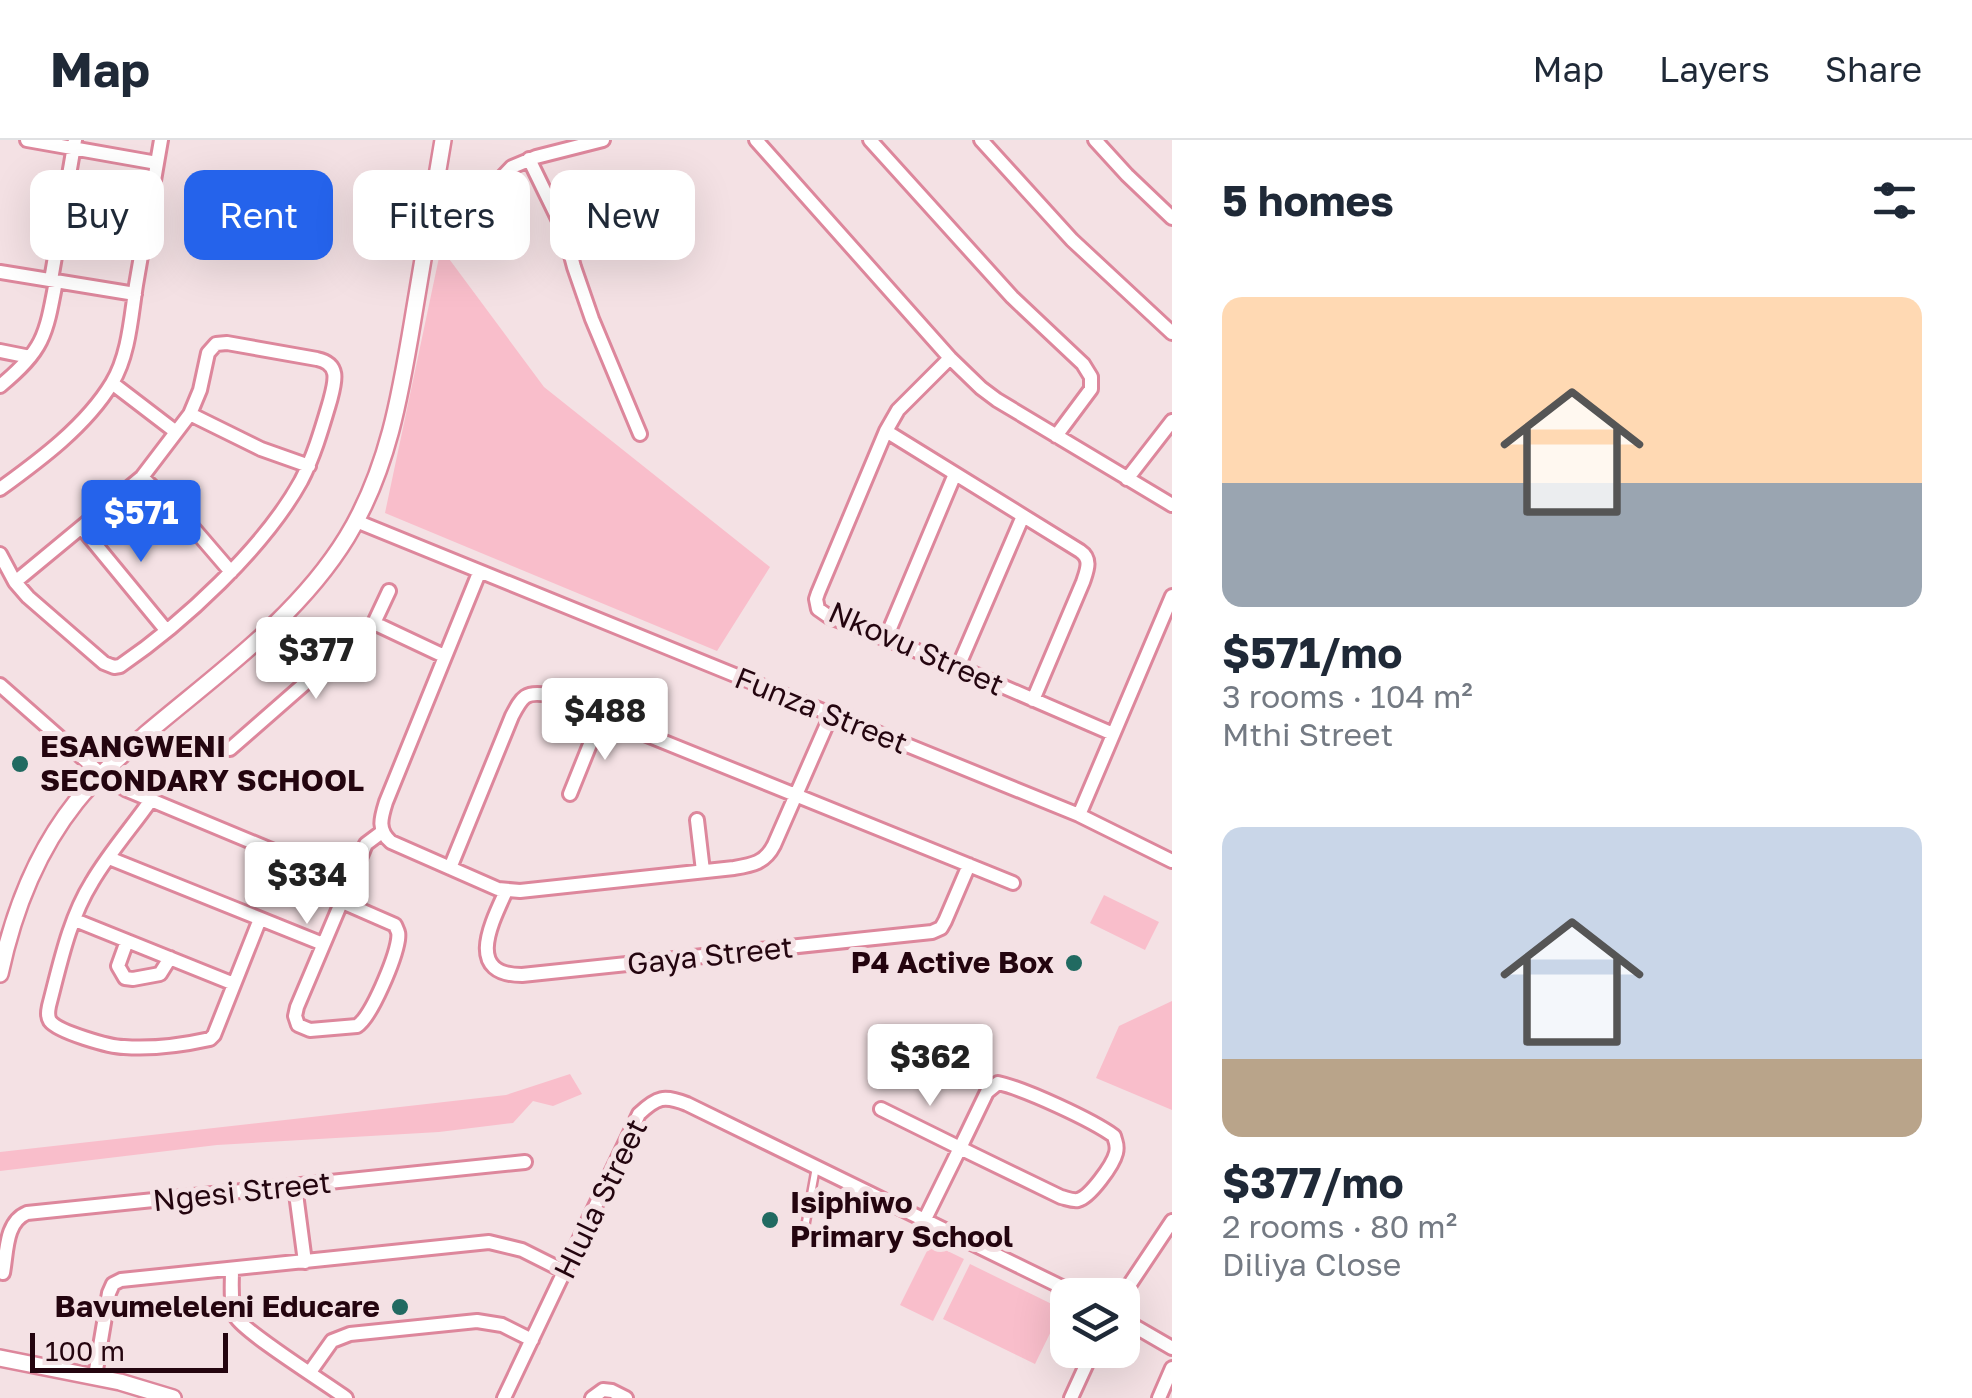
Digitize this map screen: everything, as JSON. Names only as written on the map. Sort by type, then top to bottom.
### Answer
[{"type":"street","points":[[27,140],[74,144],[157,163]]},
{"type":"street","points":[[0,489],[63,438],[112,383],[123,357],[161,140]]},
{"type":"street","points":[[438,170],[443,140]]},
{"type":"street","points":[[509,170],[529,160],[603,140]]},
{"type":"street","points":[[756,140],[981,388],[1172,505]]},
{"type":"street","points":[[870,140],[1012,298],[1091,376],[1090,389],[1056,436]]},
{"type":"street","points":[[981,140],[1072,240],[1172,332]]},
{"type":"street","points":[[1095,140],[1172,218]]},
{"type":"street","points":[[0,386],[39,347],[46,333],[74,144]]},
{"type":"street","points":[[529,160],[565,232],[592,319],[640,434]]},
{"type":"street","points":[[0,974],[25,892],[46,846],[66,816],[101,774],[288,612],[322,574],[356,521],[374,484],[394,422],[422,260]]},
{"type":"street","points":[[0,272],[134,294]]},
{"type":"street","points":[[0,554],[16,582],[38,605],[109,666],[120,666],[231,572],[290,498],[308,466],[322,427],[334,380],[333,367],[326,361],[216,344],[208,353],[190,414],[142,477],[16,582]]},
{"type":"street","points":[[0,351],[30,357]]},
{"type":"street","name":"Nkovu Street","points":[[950,358],[898,410],[886,431],[818,593],[818,609],[1113,734]]},
{"type":"street","points":[[112,383],[176,432]]},
{"type":"street","points":[[190,414],[261,449],[308,466]]},
{"type":"street","points":[[1127,478],[1172,421]]},
{"type":"street","points":[[886,431],[1085,554],[1086,574],[1033,700]]},
{"type":"street","points":[[886,638],[955,474]]},
{"type":"street","points":[[142,477],[200,534],[231,572]]},
{"type":"street","points":[[958,667],[1023,516]]},
{"type":"street","name":"Funza Street","points":[[356,521],[1079,815],[1172,862]]},
{"type":"street","points":[[82,528],[166,630]]},
{"type":"street","points":[[479,572],[386,802],[382,832],[400,847],[506,891],[752,866],[769,856],[831,715]]},
{"type":"street","points":[[230,749],[374,623],[389,591]]},
{"type":"street","points":[[1079,815],[1172,596]]},
{"type":"street","points":[[374,623],[444,656]]},
{"type":"street","points":[[0,685],[101,774],[127,790],[348,882]]},
{"type":"street","points":[[450,868],[512,716],[521,699],[534,692],[1013,883]]},
{"type":"street","points":[[570,794],[600,716]]},
{"type":"street","points":[[151,800],[93,880],[74,920],[48,1016],[56,1025],[118,1047],[210,1039],[260,919]]},
{"type":"street","points":[[697,820],[703,871]]},
{"type":"street","points":[[340,901],[394,925],[398,942],[372,1008],[362,1023],[310,1030],[298,1026],[296,1007],[322,944],[340,901],[348,882],[366,844],[382,832]]},
{"type":"street","points":[[109,858],[322,944]]},
{"type":"street","name":"Gaya Street","points":[[506,891],[494,918],[486,949],[488,960],[496,969],[522,975],[932,932],[941,928],[970,866]]},
{"type":"street","points":[[74,920],[234,984]]},
{"type":"street","points":[[127,941],[118,966],[125,978],[160,974],[170,958]]},
{"type":"street","points":[[881,1109],[960,1148],[1061,1196],[1078,1200],[1090,1192],[1113,1161],[1117,1148],[1114,1136],[998,1083],[986,1092],[960,1148],[924,1220]]},
{"type":"street","name":"Hlula Street","points":[[504,1398],[640,1114],[654,1100],[671,1098],[687,1104],[1050,1281]]},
{"type":"street","name":"Ngesi Street","points":[[4,1273],[12,1226],[26,1212],[525,1162]]},
{"type":"street","points":[[295,1186],[305,1262]]},
{"type":"street","points":[[1134,1278],[1172,1221]]},
{"type":"street","points":[[95,1376],[109,1294],[113,1284],[121,1280],[489,1242],[522,1250],[564,1271]]},
{"type":"street","points":[[232,1270],[237,1319],[346,1398]]},
{"type":"street","points":[[310,1372],[332,1340],[350,1334],[477,1321],[494,1323],[532,1340]]},
{"type":"street","points":[[1140,1329],[1172,1348]]},
{"type":"street","points":[[0,1358],[95,1376],[173,1398]]},
{"type":"street","points":[[1071,1398],[1085,1368]]},
{"type":"street","points":[[1159,1398],[1172,1368]]},
{"type":"street","points":[[597,1394],[612,1392],[626,1398]]},
{"type":"lane","points":[[804,1233],[816,1167]]},
{"type":"shaded area","points":[[438,260],[450,260],[544,387],[770,567],[717,651],[385,513]]},
{"type":"shaded area","points":[[1104,895],[1159,922],[1145,950],[1090,923]]},
{"type":"shaded area","points":[[1172,1001],[1172,1110],[1096,1078],[1119,1026]]},
{"type":"shaded area","points":[[570,1074],[582,1094],[553,1106],[533,1101],[513,1123],[439,1132],[217,1145],[0,1171],[0,1152],[506,1095]]},
{"type":"shaded area","points":[[931,1243],[964,1259],[933,1321],[900,1305]]},
{"type":"shaded area","points":[[970,1264],[1050,1303],[1050,1333],[1035,1364],[943,1319]]},
{"type":"place","name":"ESANGWENI SECONDARY SCHOOL","points":[[20,764]]},
{"type":"place","name":"P4 Active Box","points":[[1074,963]]},
{"type":"place","name":"Isiphiwo Primary School","points":[[770,1220]]},
{"type":"place","name":"Bavumeleleni Educare","points":[[400,1307]]}]
